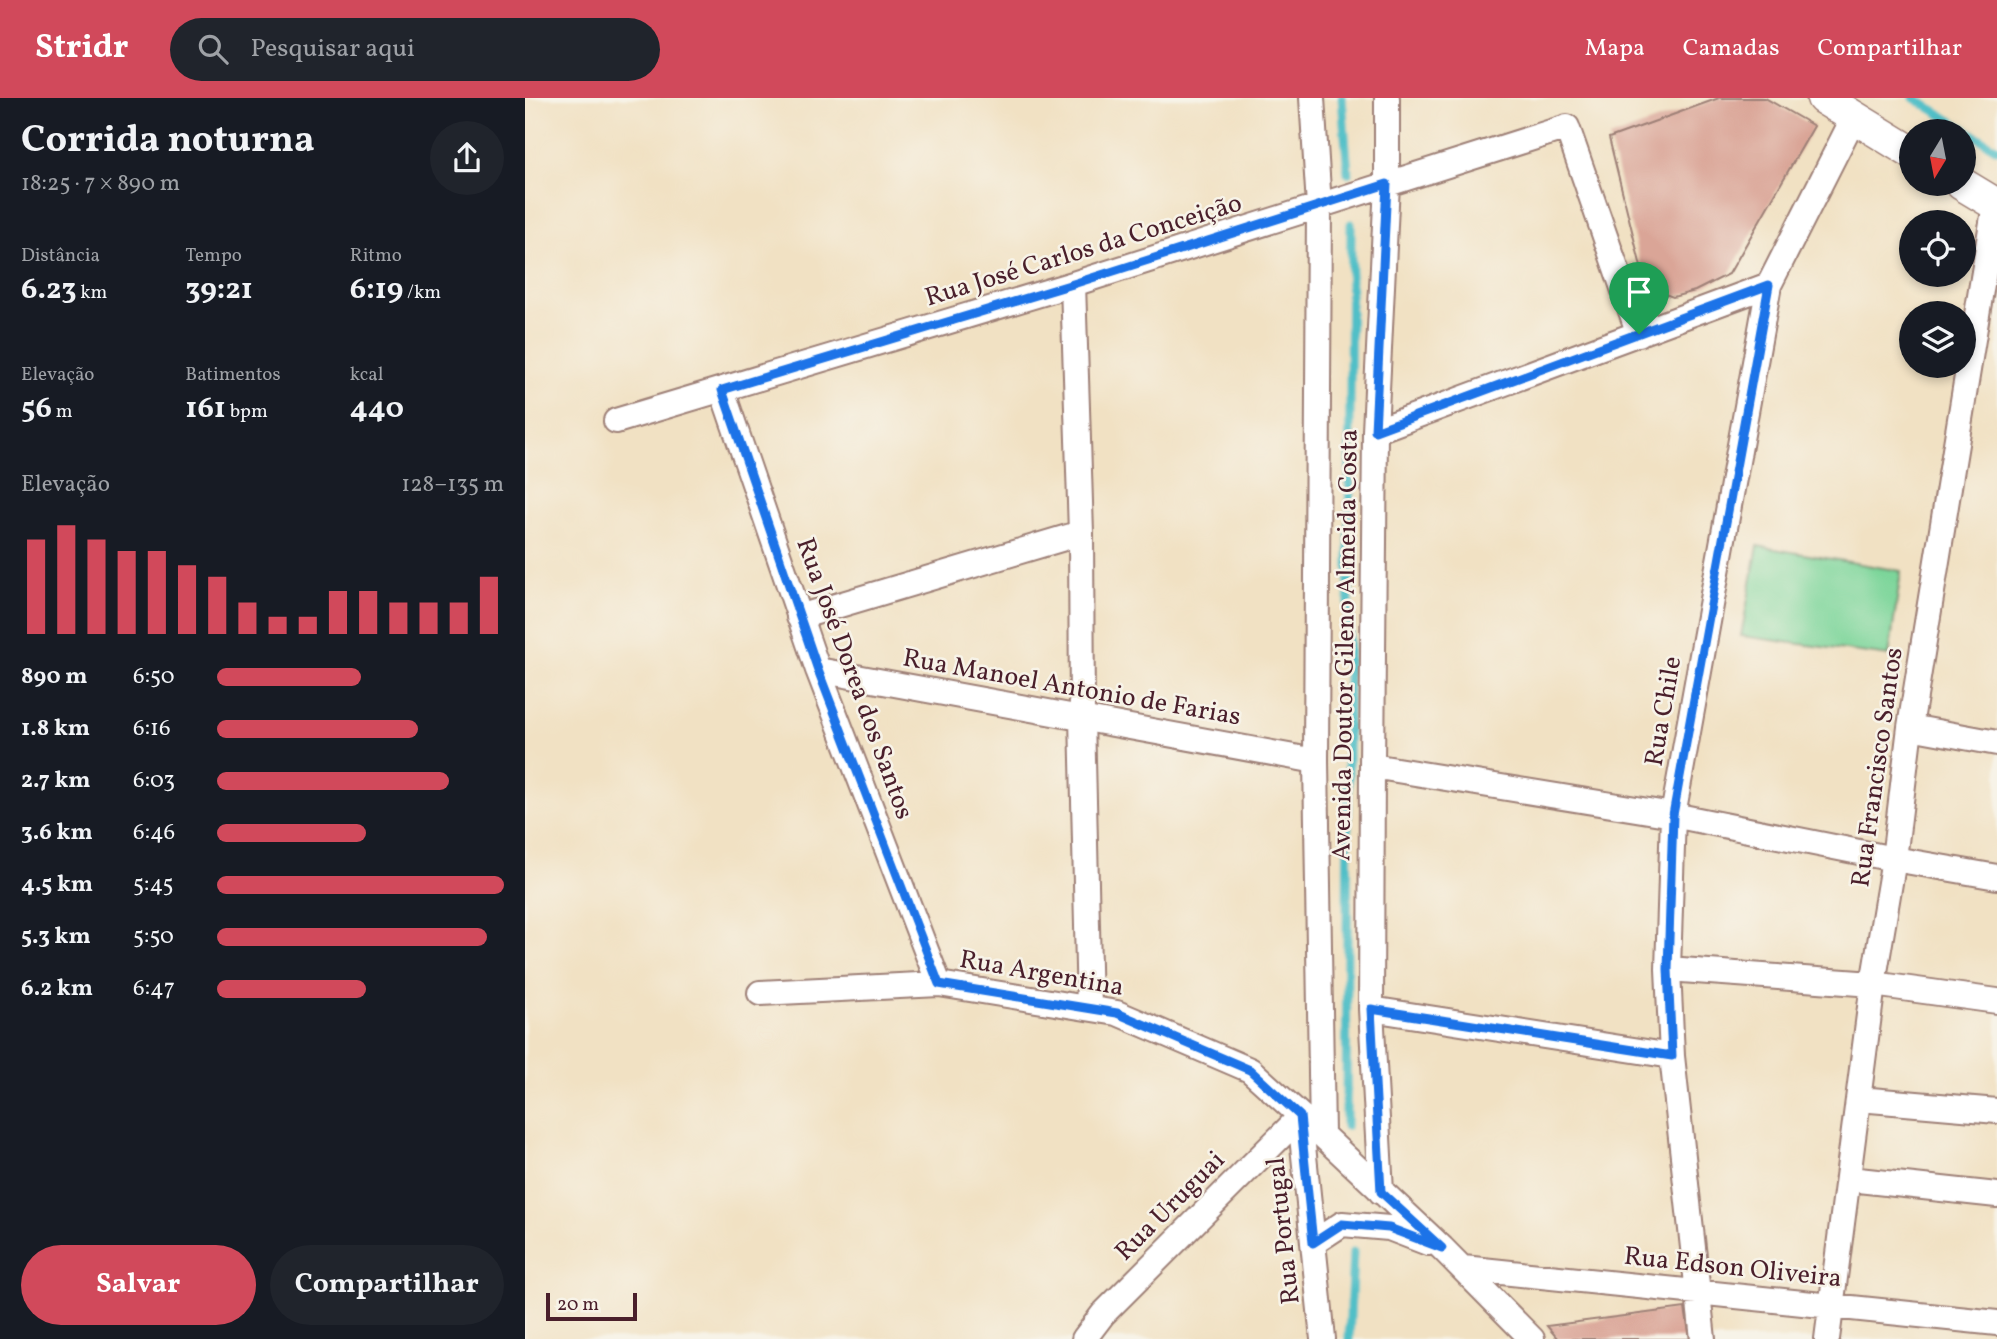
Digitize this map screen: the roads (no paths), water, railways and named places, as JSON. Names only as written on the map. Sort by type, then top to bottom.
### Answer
[{"type":"street","name":"Avenida Doutor Gileno Almeida Costa","points":[[1313,98],[1319,206],[1316,761],[1322,1135]]},
{"type":"street","name":"Avenida Doutor Gileno Almeida Costa","points":[[1381,1192],[1371,1009],[1372,766],[1375,431],[1387,184],[1387,98]]},
{"type":"street","points":[[1823,98],[1899,145]]},
{"type":"street","name":"Rua Chile","points":[[1703,1339],[1672,1056],[1668,969],[1673,815],[1769,285],[1854,117]]},
{"type":"street","name":"Rua José Carlos da Conceição","points":[[616,421],[1073,284],[1567,127],[1639,334]]},
{"type":"street","points":[[1976,193],[1996,205]]},
{"type":"street","name":"Rua Francisco Santos","points":[[1827,1339],[1910,727],[1996,205]]},
{"type":"street","points":[[1073,284],[1081,533],[1082,718],[1089,1008]]},
{"type":"street","points":[[1375,431],[1769,285]]},
{"type":"street","name":"Rua José Dorea dos Santos","points":[[722,390],[818,670],[939,984]]},
{"type":"street","points":[[799,617],[1081,533]]},
{"type":"street","name":"Rua Manoel Antonio de Farias","points":[[818,670],[1316,761]]},
{"type":"street","points":[[1910,727],[1997,743]]},
{"type":"street","points":[[1372,766],[1673,815],[1997,877]]},
{"type":"street","points":[[1668,969],[1874,984],[1997,1001]]},
{"type":"street","name":"Rua Argentina","points":[[760,993],[939,984],[1117,1013],[1250,1070],[1463,1268],[1532,1339]]},
{"type":"street","points":[[1371,1009],[1672,1056]]},
{"type":"street","points":[[1859,1099],[1997,1111]]},
{"type":"street","name":"Rua Portugal","points":[[1300,1116],[1323,1339]]},
{"type":"street","name":"Rua Uruguai","points":[[1084,1339],[1103,1314],[1300,1116]]},
{"type":"street","points":[[1849,1179],[1997,1195]]},
{"type":"street","points":[[1313,1243],[1342,1224],[1389,1228],[1442,1248]]},
{"type":"street","name":"Rua Edson Oliveira","points":[[1463,1268],[1997,1323]]},
{"type":"waterway","points":[[1342,98],[1348,173]]},
{"type":"waterway","points":[[1914,98],[1997,149]]},
{"type":"waterway","points":[[1346,1126],[1351,224]]},
{"type":"waterway","points":[[1349,1339],[1353,1252]]}]
